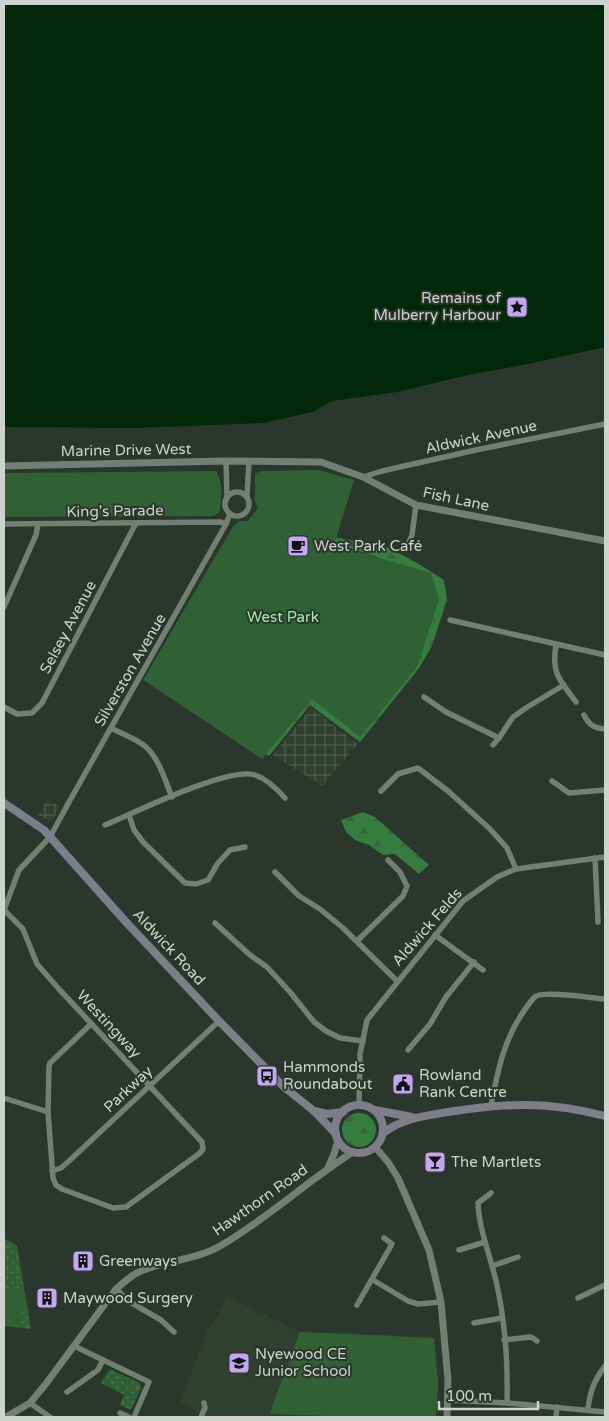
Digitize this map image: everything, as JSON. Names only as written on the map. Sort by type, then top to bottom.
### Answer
[{"type":"main road","name":"Aldwick Road","points":[[4,803],[38,826],[50,837],[126,922],[219,1021],[284,1086],[314,1111],[337,1137]]},
{"type":"main road","points":[[383,1132],[412,1117],[491,1105],[538,1104],[605,1116]]},
{"type":"main road","points":[[374,1110],[382,1122],[383,1132],[380,1142],[368,1151],[353,1152],[346,1149],[337,1137],[337,1121],[343,1112],[352,1106],[359,1105],[374,1110],[412,1117]]},
{"type":"main road","points":[[314,1111],[328,1114],[343,1112]]},
{"type":"street","name":"Aldwick Avenue","points":[[363,477],[476,450],[605,424]]},
{"type":"street","points":[[226,461],[226,508],[230,514],[238,517],[245,514],[249,507],[246,496],[249,461]]},
{"type":"street","name":"Fish Lane","points":[[249,461],[321,462],[363,477],[416,505],[605,541]]},
{"type":"street","name":"Marine Drive West","points":[[4,466],[249,461]]},
{"type":"street","points":[[227,498],[236,492],[246,496]]},
{"type":"street","points":[[408,544],[412,535],[416,505]]},
{"type":"street","name":"Silverston Avenue","points":[[4,910],[19,870],[50,837],[230,514]]},
{"type":"street","name":"King's Parade","points":[[4,524],[221,522],[226,524]]},
{"type":"street","name":"Selsey Avenue","points":[[4,707],[17,714],[32,713],[42,703],[136,523]]},
{"type":"street","points":[[4,607],[36,535],[38,524]]},
{"type":"street","points":[[450,620],[556,645],[605,654]]},
{"type":"street","points":[[556,645],[554,661],[556,673],[576,702]]},
{"type":"street","points":[[493,745],[513,717],[564,685]]},
{"type":"street","points":[[424,697],[446,712],[499,738]]},
{"type":"street","points":[[584,715],[588,723],[596,728],[605,729]]},
{"type":"street","points":[[111,728],[145,746],[156,761],[172,797]]},
{"type":"street","points":[[381,791],[398,774],[418,768],[490,829],[507,848],[516,868]]},
{"type":"street","points":[[105,825],[205,783],[236,774],[254,774],[272,785],[285,798]]},
{"type":"street","points":[[552,781],[569,793],[605,790]]},
{"type":"street","points":[[129,815],[134,830],[143,842],[185,883],[196,884],[208,880],[218,863],[230,850],[245,847]]},
{"type":"street","name":"Aldwick Felds","points":[[359,1105],[360,1054],[367,1020],[463,901],[497,877],[516,868],[605,857]]},
{"type":"street","points":[[595,858],[598,922]]},
{"type":"street","points":[[357,941],[403,896],[406,886],[400,872],[388,860]]},
{"type":"street","points":[[275,872],[300,896],[320,909],[357,941],[397,981]]},
{"type":"street","name":"Westingway","points":[[4,910],[23,929],[37,964],[202,1142],[202,1149],[126,1206],[120,1208],[112,1208],[62,1189],[56,1185],[52,1171]]},
{"type":"street","points":[[215,923],[250,955],[267,967],[314,1022],[340,1038],[362,1041]]},
{"type":"street","points":[[435,935],[483,970]]},
{"type":"street","points":[[408,1050],[430,1024],[446,997],[474,962]]},
{"type":"street","points":[[491,1105],[510,1032],[535,997],[556,995],[605,999]]},
{"type":"street","name":"Parkway","points":[[52,1171],[65,1164],[219,1021]]},
{"type":"street","points":[[52,1171],[48,1112],[48,1070],[50,1063],[91,1024]]},
{"type":"street","points":[[4,1098],[48,1112]]},
{"type":"street","points":[[328,1168],[334,1154],[337,1137]]},
{"type":"street","points":[[375,1147],[388,1162],[398,1178],[429,1250],[441,1302],[448,1380],[447,1417]]},
{"type":"street","name":"Hawthorn Road","points":[[6,1417],[30,1403],[116,1289],[137,1273],[199,1256],[218,1248],[353,1152]]},
{"type":"street","points":[[491,1193],[478,1202],[478,1216],[496,1282],[502,1318],[507,1403]]},
{"type":"street","points":[[357,1306],[392,1244],[384,1238]]},
{"type":"street","points":[[459,1250],[486,1242]]},
{"type":"street","points":[[492,1266],[518,1257]]},
{"type":"street","points":[[373,1280],[396,1296],[408,1301],[418,1304],[441,1302]]},
{"type":"street","points":[[578,1298],[605,1285]]},
{"type":"street","points":[[116,1289],[138,1307],[161,1320],[174,1332]]},
{"type":"street","points":[[474,1323],[502,1318]]},
{"type":"street","points":[[504,1340],[531,1337],[537,1341]]},
{"type":"street","points":[[74,1346],[149,1382],[134,1417]]},
{"type":"street","points":[[67,1392],[98,1370],[103,1360]]},
{"type":"street","points":[[588,1409],[595,1379],[605,1366]]},
{"type":"street","points":[[448,1400],[588,1409],[605,1412]]},
{"type":"street","points":[[30,1403],[50,1417]]},
{"type":"street","points":[[202,1416],[205,1408],[204,1403]]},
{"type":"street","points":[[556,1417],[557,1407]]},
{"type":"street","points":[[120,1413],[129,1417]]},
{"type":"shaded area","points":[[4,4],[605,4],[605,347],[468,375],[397,392],[332,401],[312,412],[263,423],[134,428],[4,427]]},
{"type":"shaded area","points":[[311,708],[358,744],[322,786],[273,755]]},
{"type":"shaded area","points":[[48,799],[60,807],[53,819],[49,821],[38,815]]},
{"type":"shaded area","points":[[227,1297],[299,1331],[435,1337],[438,1382],[437,1417],[270,1415],[269,1417],[199,1417],[201,1413],[180,1401],[208,1329]]},
{"type":"green space","name":"West Park","points":[[319,470],[354,480],[334,545],[431,573],[439,599],[417,667],[360,737],[312,699],[262,759],[143,680],[232,528],[239,521],[248,521],[258,508],[255,501],[255,474],[260,471]]},
{"type":"green space","points":[[216,471],[221,485],[221,503],[219,513],[213,516],[4,517],[4,473]]},
{"type":"green space","points":[[334,537],[389,548],[417,563],[444,580],[447,600],[431,648],[419,668],[360,742],[310,705],[269,756],[246,740],[385,560],[329,541]]},
{"type":"green space","points":[[363,812],[375,817],[429,865],[419,874],[395,854],[383,855],[369,845],[355,840],[346,832],[341,820]]},
{"type":"green space","points":[[359,1113],[366,1114],[371,1118],[375,1123],[375,1137],[371,1142],[366,1146],[359,1147],[352,1146],[347,1142],[343,1137],[342,1130],[343,1123],[347,1118],[352,1114]]},
{"type":"green space","points":[[4,1238],[17,1246],[31,1329],[4,1326]]},
{"type":"green space","points":[[4,1288],[24,1290],[21,1325],[4,1324]]},
{"type":"green space","points":[[299,1332],[434,1338],[438,1383],[436,1417],[270,1414]]},
{"type":"green space","points":[[109,1370],[140,1383],[141,1388],[131,1410],[120,1405],[124,1395],[101,1383]]},
{"type":"place","name":"Remains of Mulberry Harbour","points":[[517,307]]},
{"type":"place","name":"West Park Café","points":[[298,546]]},
{"type":"place","name":"Hammonds Roundabout","points":[[267,1076]]},
{"type":"place","name":"Rowland Rank Centre","points":[[403,1084]]},
{"type":"place","name":"The Martlets","points":[[435,1162]]},
{"type":"place","name":"Greenways","points":[[83,1261]]},
{"type":"place","name":"Maywood Surgery","points":[[47,1298]]},
{"type":"place","name":"Nyewood CE Junior School","points":[[239,1363]]}]
